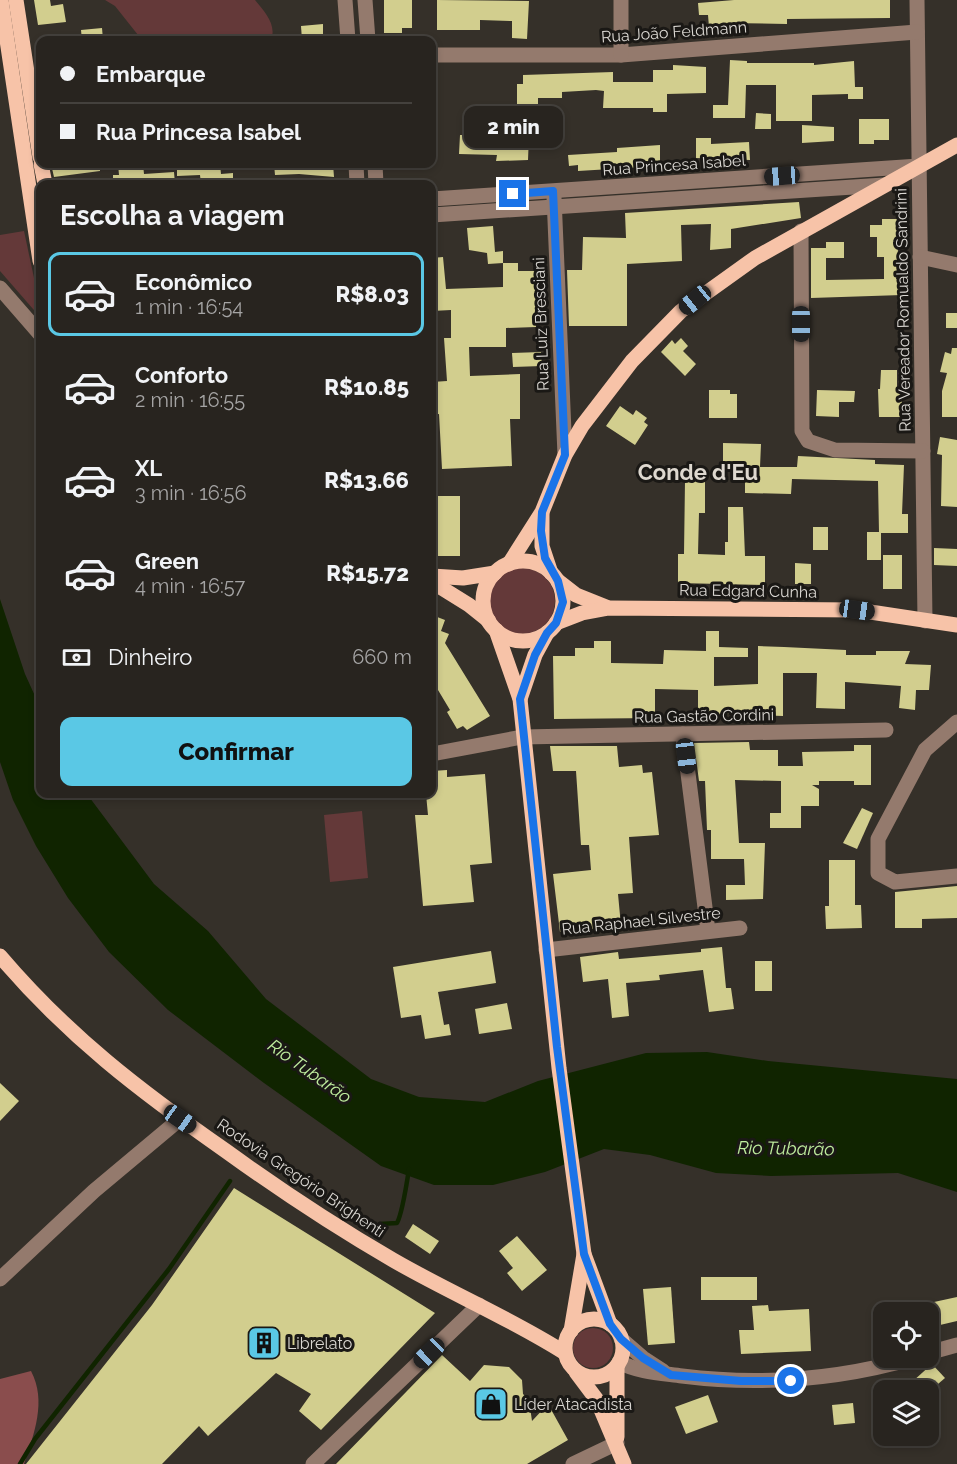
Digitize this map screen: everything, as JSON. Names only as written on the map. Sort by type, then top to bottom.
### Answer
[{"type":"main road","points":[[1,0],[36,216]]},
{"type":"main road","points":[[16,0],[36,131]]},
{"type":"main road","points":[[574,1370],[591,1377],[610,1372],[618,1364],[622,1355],[621,1339],[610,1324],[583,1250],[559,1068],[522,737],[520,699],[484,609],[483,596],[487,583],[495,573],[509,564],[542,512],[565,455],[599,402],[654,337],[708,289],[801,231],[957,146]]},
{"type":"main road","points":[[520,699],[535,655],[552,628],[563,602],[542,546],[542,512]]},
{"type":"main road","points":[[509,564],[531,562],[555,577]]},
{"type":"main road","points":[[436,576],[463,578],[495,573]]},
{"type":"main road","name":"Rua Edgard Cunha","points":[[555,577],[583,598],[609,608]]},
{"type":"main road","points":[[436,584],[469,604],[507,637],[521,640],[534,639],[552,628]]},
{"type":"main road","name":"Rua Edgard Cunha","points":[[552,628],[582,612],[609,608],[857,610],[957,625]]},
{"type":"main road","name":"Rodovia Gregório Brighenti","points":[[0,956],[79,1039],[180,1119],[354,1236],[424,1277],[524,1326],[565,1353]]},
{"type":"main road","points":[[583,1250],[565,1353],[574,1370],[597,1400],[624,1464]]},
{"type":"main road","points":[[569,1333],[585,1321],[593,1319],[610,1324]]},
{"type":"main road","name":"Rodovia Gregório Brighenti","points":[[524,1326],[569,1333]]},
{"type":"main road","points":[[617,1443],[618,1364]]},
{"type":"street","points":[[345,0],[348,36]]},
{"type":"street","points":[[365,0],[368,36]]},
{"type":"street","points":[[621,0],[621,55]]},
{"type":"street","name":"Rua Vereador Romualdo Sandrini","points":[[917,0],[925,621]]},
{"type":"street","name":"Rua João Feldmann","points":[[436,55],[621,55],[917,32]]},
{"type":"street","name":"Rua Princesa Isabel","points":[[436,214],[554,199],[919,166]]},
{"type":"street","name":"Rua Princesa Isabel","points":[[436,199],[554,199],[884,185]]},
{"type":"street","name":"Rua Luiz Bresciani","points":[[554,199],[565,455]]},
{"type":"street","points":[[801,231],[802,431],[808,441],[835,450],[923,451]]},
{"type":"street","points":[[920,257],[957,265]]},
{"type":"street","points":[[0,288],[36,329]]},
{"type":"street","points":[[957,722],[925,750],[878,839],[878,873],[895,882],[957,876]]},
{"type":"street","name":"Rua Gastão Cordini","points":[[436,753],[522,737],[886,730]]},
{"type":"street","points":[[683,734],[708,931]]},
{"type":"street","name":"Rua Raphael Silvestre","points":[[546,950],[740,928]]},
{"type":"street","points":[[0,1279],[94,1191],[180,1119]]},
{"type":"street","points":[[313,1464],[479,1305]]},
{"type":"street","points":[[621,1339],[643,1358],[671,1375]]},
{"type":"street","points":[[939,1350],[957,1346]]},
{"type":"street","points":[[618,1364],[632,1369],[671,1375],[741,1381],[808,1380],[875,1368]]},
{"type":"street","points":[[573,1464],[617,1443]]},
{"type":"shaded area","points":[[105,0],[255,0],[269,19],[272,36],[139,36],[115,6]]},
{"type":"shaded area","points":[[24,231],[36,287],[36,312],[0,271],[0,235]]},
{"type":"shaded area","points":[[528,568],[546,577],[553,588],[555,601],[553,614],[546,625],[535,632],[516,634],[498,625],[491,614],[489,595],[498,577],[509,570]]},
{"type":"shaded area","points":[[362,811],[368,878],[330,882],[324,815]]},
{"type":"shaded area","points":[[593,1328],[601,1329],[607,1334],[612,1340],[612,1356],[607,1362],[601,1367],[593,1368],[585,1367],[579,1362],[574,1356],[573,1348],[574,1340],[579,1334],[585,1329]]},
{"type":"shaded area","points":[[31,1371],[36,1382],[38,1406],[35,1429],[28,1453],[24,1464],[0,1464],[0,1379]]},
{"type":"water","name":"Rio Tubarão","points":[[0,599],[25,674],[36,698],[36,798],[90,798],[154,884],[208,931],[266,999],[371,1079],[419,1097],[485,1102],[538,1081],[646,1053],[707,1052],[768,1061],[957,1079],[957,1192],[898,1173],[771,1176],[716,1173],[650,1155],[604,1149],[545,1172],[493,1185],[434,1185],[381,1166],[264,1083],[168,1010],[109,952],[68,898],[36,846],[13,800],[0,762]]},
{"type":"building","points":[[34,0],[50,0],[51,6],[63,4],[66,22],[38,25]]},
{"type":"building","points":[[384,0],[412,0],[412,28],[402,28],[402,33],[384,33]]},
{"type":"building","points":[[437,0],[529,1],[527,39],[512,38],[512,21],[480,20],[480,30],[437,30]]},
{"type":"building","points":[[734,0],[890,0],[890,18],[787,19],[787,24],[728,23],[728,26],[709,27],[708,15],[699,15],[698,3]]},
{"type":"building","points":[[323,24],[323,36],[302,36],[301,26]]},
{"type":"building","points":[[102,28],[103,36],[82,36],[81,30]]},
{"type":"building","points":[[730,60],[747,61],[747,63],[814,63],[814,65],[854,61],[855,87],[863,87],[863,99],[848,99],[848,94],[812,95],[812,121],[776,121],[776,85],[746,85],[745,118],[713,118],[713,105],[728,105]]},
{"type":"building","points":[[673,65],[706,67],[706,93],[667,94],[667,112],[653,112],[653,108],[603,108],[604,91],[596,90],[562,92],[562,98],[538,98],[538,106],[517,106],[517,84],[523,84],[523,75],[613,72],[613,82],[653,82],[653,70],[673,70]]},
{"type":"building","points":[[756,113],[771,114],[771,129],[755,129]]},
{"type":"building","points":[[859,119],[889,119],[889,140],[874,140],[874,144],[859,144]]},
{"type":"building","points":[[802,125],[834,127],[834,141],[802,143]]},
{"type":"building","points":[[516,134],[529,135],[528,160],[496,161],[497,155],[459,154],[460,135],[494,135],[494,143],[516,143]]},
{"type":"building","points":[[696,138],[711,138],[711,144],[749,142],[750,160],[696,158]]},
{"type":"building","points":[[660,145],[660,166],[578,171],[578,165],[569,166],[568,155],[617,152],[617,148]]},
{"type":"building","points":[[52,168],[100,168],[100,171],[54,177]]},
{"type":"building","points":[[118,168],[143,168],[144,174],[174,172],[175,180],[113,180],[113,175],[119,175]]},
{"type":"building","points":[[177,168],[220,168],[221,174],[233,173],[233,180],[201,180],[200,175],[177,176]]},
{"type":"building","points":[[274,168],[333,168],[334,177],[299,174],[275,175]]},
{"type":"building","points":[[799,202],[801,218],[731,229],[731,248],[710,250],[711,224],[681,225],[682,261],[627,264],[627,326],[569,326],[567,270],[582,270],[583,237],[626,238],[625,213]]},
{"type":"building","points":[[882,219],[900,219],[896,279],[902,279],[902,295],[811,298],[811,248],[826,248],[826,242],[844,242],[844,258],[826,258],[826,280],[884,279],[884,257],[877,257],[877,237],[870,237],[870,225],[882,225]]},
{"type":"building","points":[[493,226],[495,252],[503,251],[503,263],[488,264],[487,253],[469,250],[467,228]]},
{"type":"building","points":[[443,257],[446,289],[503,287],[503,263],[518,263],[518,271],[544,271],[544,286],[540,286],[541,319],[536,319],[536,327],[506,328],[506,347],[469,347],[470,376],[520,374],[520,419],[510,419],[512,466],[442,469],[439,414],[436,414],[436,382],[447,381],[444,338],[451,338],[451,310],[436,311],[436,258]]},
{"type":"building","points":[[946,313],[957,313],[957,328],[946,328]]},
{"type":"building","points":[[681,338],[688,346],[683,351],[696,364],[685,376],[661,352],[672,340],[675,344]]},
{"type":"building","points":[[952,348],[957,348],[957,417],[942,417],[942,391],[947,373],[940,372],[945,352],[951,354]]},
{"type":"building","points":[[541,352],[542,366],[513,367],[512,353]]},
{"type":"building","points":[[881,370],[897,370],[897,390],[902,390],[902,417],[879,417],[878,389],[880,389]]},
{"type":"building","points":[[709,390],[730,390],[730,394],[737,394],[737,418],[709,418]]},
{"type":"building","points":[[817,390],[855,391],[854,402],[839,402],[839,417],[816,416]]},
{"type":"building","points":[[620,406],[633,415],[636,410],[647,418],[644,422],[648,425],[635,445],[606,426]]},
{"type":"building","points":[[940,437],[957,440],[957,507],[941,506],[942,455],[937,454]]},
{"type":"building","points":[[723,443],[761,444],[760,467],[797,467],[798,456],[875,460],[875,464],[904,465],[902,514],[908,514],[908,533],[881,533],[881,560],[867,560],[867,532],[879,532],[878,481],[792,479],[791,494],[745,493],[745,464],[723,464]]},
{"type":"building","points":[[685,481],[705,481],[705,513],[699,513],[698,554],[725,555],[725,542],[728,542],[728,507],[743,507],[745,556],[765,556],[765,585],[678,583],[678,554],[684,554]]},
{"type":"building","points":[[436,496],[460,496],[460,556],[436,556]]},
{"type":"building","points":[[813,527],[828,527],[828,550],[813,550]]},
{"type":"building","points":[[934,548],[957,549],[957,566],[934,565]]},
{"type":"building","points":[[883,555],[902,555],[902,589],[883,589]]},
{"type":"building","points":[[795,563],[811,564],[811,584],[795,584]]},
{"type":"building","points":[[436,617],[445,620],[441,631],[449,634],[445,643],[490,716],[467,730],[463,726],[457,729],[447,712],[450,710],[436,687]]},
{"type":"building","points":[[706,631],[719,631],[719,647],[748,648],[748,657],[714,657],[714,686],[758,684],[758,646],[846,650],[846,655],[876,655],[876,651],[910,651],[905,664],[931,665],[929,690],[916,690],[915,710],[899,708],[901,686],[845,682],[845,709],[816,708],[817,673],[783,673],[783,716],[757,715],[757,712],[698,716],[698,690],[655,689],[655,718],[554,719],[553,656],[575,656],[575,648],[594,648],[594,641],[611,641],[611,663],[663,664],[664,650],[706,651]]},
{"type":"building","points":[[749,742],[750,750],[778,750],[778,766],[803,766],[802,752],[854,751],[854,745],[871,745],[871,785],[854,785],[854,781],[819,781],[819,785],[812,785],[819,789],[819,806],[801,806],[801,828],[770,828],[770,813],[781,813],[781,781],[735,780],[739,843],[765,843],[763,899],[726,900],[726,885],[745,885],[744,859],[711,859],[711,830],[707,830],[705,781],[699,781],[694,743]]},
{"type":"building","points":[[550,746],[617,746],[619,767],[642,765],[643,773],[652,772],[659,835],[629,837],[633,893],[618,894],[621,926],[560,932],[553,874],[591,870],[589,845],[581,845],[576,771],[553,771]]},
{"type":"building","points":[[447,770],[447,777],[485,774],[492,863],[470,865],[474,902],[423,906],[415,815],[428,815],[426,798],[436,798],[436,771]]},
{"type":"building","points":[[862,808],[873,813],[857,849],[843,843]]},
{"type":"building","points":[[829,860],[855,860],[855,905],[861,905],[862,928],[826,929],[825,906],[829,906]]},
{"type":"building","points":[[957,886],[957,918],[922,919],[922,928],[895,928],[895,892]]},
{"type":"building","points":[[722,947],[726,988],[731,988],[734,1009],[709,1012],[703,970],[659,975],[660,980],[626,983],[629,1016],[612,1018],[608,979],[583,982],[580,957],[618,952],[619,959],[701,952],[701,949]]},
{"type":"building","points":[[491,951],[496,983],[438,992],[444,1025],[449,1024],[451,1035],[425,1039],[421,1015],[401,1018],[393,967]]},
{"type":"building","points":[[755,961],[772,961],[772,991],[755,991]]},
{"type":"building","points":[[507,1003],[512,1029],[479,1034],[475,1009]]},
{"type":"building","points":[[0,1083],[19,1101],[0,1121]]},
{"type":"building","name":"Librelato","points":[[234,1188],[435,1313],[321,1430],[299,1411],[311,1394],[276,1373],[208,1436],[199,1426],[162,1464],[26,1464],[152,1305]]},
{"type":"building","points":[[413,1224],[439,1241],[430,1254],[405,1237]]},
{"type":"building","points":[[517,1236],[547,1270],[522,1291],[507,1273],[513,1268],[499,1251]]},
{"type":"building","points":[[701,1277],[757,1277],[757,1300],[701,1300]]},
{"type":"building","points":[[671,1287],[675,1343],[648,1345],[643,1289]]},
{"type":"building","points":[[957,1297],[957,1321],[940,1325],[939,1302],[934,1302]]},
{"type":"building","points":[[768,1305],[769,1311],[809,1309],[811,1351],[741,1354],[739,1330],[754,1330],[752,1306]]},
{"type":"building","points":[[442,1355],[470,1381],[484,1365],[509,1367],[522,1380],[523,1394],[529,1400],[532,1421],[548,1404],[568,1440],[527,1464],[336,1464]]},
{"type":"building","points":[[928,1368],[936,1368],[945,1378],[939,1383],[939,1380],[914,1380]]},
{"type":"building","points":[[708,1395],[718,1422],[686,1434],[675,1407]]},
{"type":"building","points":[[853,1403],[855,1423],[834,1425],[832,1405]]},
{"type":"waterway","points":[[376,1228],[380,1224],[397,1223],[409,1169]]},
{"type":"waterway","points":[[20,1464],[35,1439],[169,1269],[230,1181]]},
{"type":"place","name":"Librelato","points":[[264,1343]]},
{"type":"place","name":"Líder Atacadista","points":[[491,1404]]},
{"type":"district","name":"Conde d'Eu","points":[[698,472]]},
{"type":"route","points":[[513,194],[553,191],[565,455],[542,512],[541,531],[545,558],[551,573],[558,581],[563,602],[556,623],[547,633],[535,655],[520,699],[524,755],[557,1047],[584,1254],[610,1324],[621,1339],[656,1366],[671,1375],[707,1379],[791,1381]]}]
